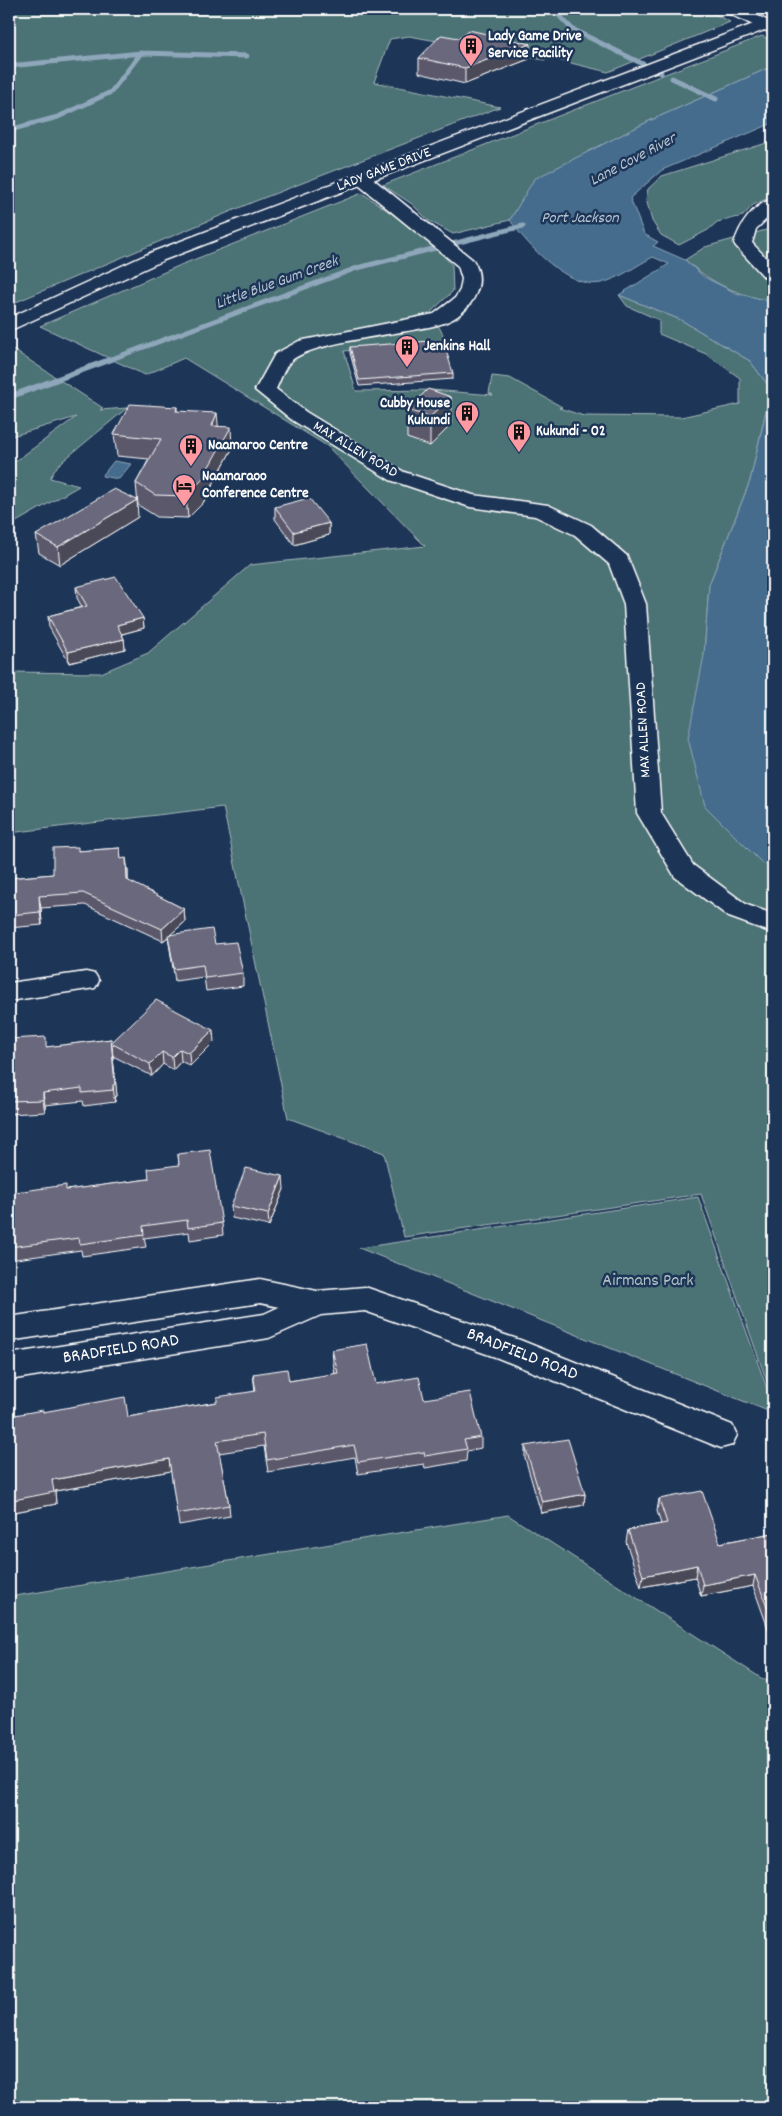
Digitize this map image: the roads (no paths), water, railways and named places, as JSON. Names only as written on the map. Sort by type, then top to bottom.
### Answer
[{"type":"street","points":[[731,9],[770,25]]},
{"type":"street","name":"LADY GAME DRIVE","points":[[9,325],[158,256],[770,25]]},
{"type":"street","name":"MAX ALLEN ROAD","points":[[362,178],[466,264],[471,279],[469,290],[463,301],[440,318],[306,345],[282,358],[266,390],[299,416],[397,476],[470,501],[540,510],[583,530],[619,562],[635,604],[649,813],[684,871],[738,911],[773,924]]},
{"type":"street","points":[[773,204],[748,227],[743,244],[773,275]]},
{"type":"street","points":[[9,992],[86,981]]},
{"type":"street","name":"BRADFIELD ROAD","points":[[9,1329],[260,1291],[317,1303],[365,1299],[510,1349],[721,1435]]},
{"type":"street","name":"BRADFIELD ROAD","points":[[9,1368],[270,1326],[317,1303]]},
{"type":"water","name":"Port Jackson","points":[[773,66],[773,123],[662,170],[630,198],[644,234],[658,242],[653,246],[685,260],[704,277],[736,293],[773,302],[773,866],[762,863],[705,806],[688,738],[704,655],[709,585],[750,481],[771,389],[750,361],[681,320],[619,295],[669,264],[653,257],[614,278],[601,283],[589,283],[562,272],[550,263],[526,241],[510,220],[534,179],[647,122]]},
{"type":"water","points":[[114,461],[131,464],[119,479],[102,476]]},
{"type":"waterway","points":[[553,9],[572,29],[661,73]]},
{"type":"waterway","points":[[9,66],[141,53]]},
{"type":"waterway","points":[[9,130],[58,117],[111,92],[141,53]]},
{"type":"waterway","points":[[141,53],[247,56]]},
{"type":"waterway","points":[[672,78],[716,99]]},
{"type":"waterway","name":"Little Blue Gum Creek","points":[[109,360],[357,268],[523,226]]},
{"type":"waterway","name":"Little Blue Gum Creek","points":[[9,397],[112,359]]},
{"type":"place","name":"Lady Game Drive Service Facility","points":[[471,67]]},
{"type":"place","name":"Jenkins Hall","points":[[407,368]]},
{"type":"place","name":"Cubby House Kukundi","points":[[467,434]]},
{"type":"place","name":"Kukundi - 02","points":[[519,453]]},
{"type":"place","name":"Naamaroo Centre","points":[[191,467]]},
{"type":"place","name":"Naamaraoo Conference Centre","points":[[184,507]]},
{"type":"water label","name":"Lane Cove River","points":[[633,160]]},
{"type":"park label","name":"Airmans Park","points":[[648,1281]]}]
